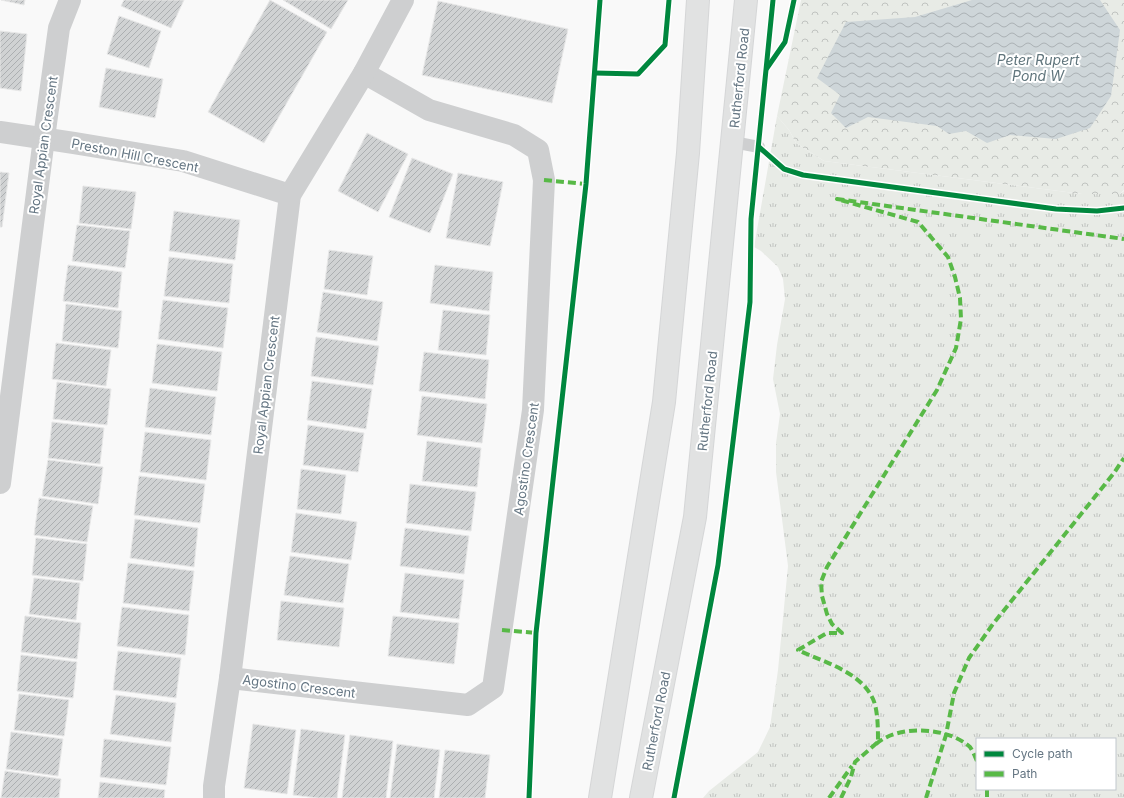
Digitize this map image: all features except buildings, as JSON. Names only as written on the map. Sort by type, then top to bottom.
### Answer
[{"type":"main road","points":[[600,798],[664,402],[688,154],[698,0]]},
{"type":"main road","name":"Rutherford Road","points":[[641,798],[696,517],[746,0]]},
{"type":"street","name":"Royal Appian Crescent","points":[[0,483],[59,28],[70,0]]},
{"type":"street","name":"Royal Appian Crescent","points":[[214,798],[214,786],[230,678],[290,195],[364,73],[403,0]]},
{"type":"street","name":"Agostino Crescent","points":[[230,678],[468,706],[493,688],[534,410],[544,180],[538,150],[514,135],[429,110],[364,73]]},
{"type":"street","name":"Preston Hill Crescent","points":[[0,132],[183,161],[290,195]]},
{"type":"lane","points":[[732,142],[759,147]]},
{"type":"green space","points":[[801,0],[1124,0],[1124,190],[1120,194],[1082,194],[824,161],[796,143],[789,130],[777,116]]},
{"type":"green space","points":[[777,116],[789,130],[796,143],[824,161],[1082,194],[1120,194],[1124,191],[1124,798],[703,798],[709,791],[758,752],[770,727],[778,670],[788,566],[776,472],[776,443],[780,414],[773,379],[785,299],[783,279],[778,267],[761,251],[754,247]]},
{"type":"water","name":"Peter Rupert Pond W","points":[[972,0],[1100,0],[1120,30],[1111,96],[1090,128],[1056,139],[1010,135],[987,143],[966,131],[949,134],[937,126],[868,117],[846,128],[831,113],[840,95],[817,78],[846,22],[915,17]]},
{"type":"marked path","points":[[544,180],[586,184]]},
{"type":"marked path","points":[[841,798],[851,777],[855,762],[878,742],[875,704],[867,689],[850,674],[840,668],[798,650],[827,633],[842,633],[832,624],[827,614],[822,596],[821,582],[827,567],[937,390],[956,348],[961,319],[960,298],[948,257],[918,222],[837,199],[1124,239]]},
{"type":"marked path","points":[[926,798],[946,735],[954,693],[969,658],[993,624],[1114,473],[1124,458]]},
{"type":"marked path","points":[[502,630],[536,633]]},
{"type":"marked path","points":[[876,744],[897,733],[923,730],[937,732],[961,740],[970,747],[976,759]]},
{"type":"marked path","points":[[829,798],[852,766]]},
{"type":"marked path","points":[[987,790],[987,798]]},
{"type":"cycle path","points":[[529,798],[536,633],[586,184],[600,0]]},
{"type":"cycle path","points":[[595,73],[638,74],[665,45],[669,0]]},
{"type":"cycle path","points":[[674,798],[718,565],[750,302],[751,219],[773,0]]},
{"type":"cycle path","points":[[767,68],[785,42],[794,0]]},
{"type":"cycle path","points":[[759,147],[784,169],[803,175],[1056,209],[1097,211],[1124,208]]}]
